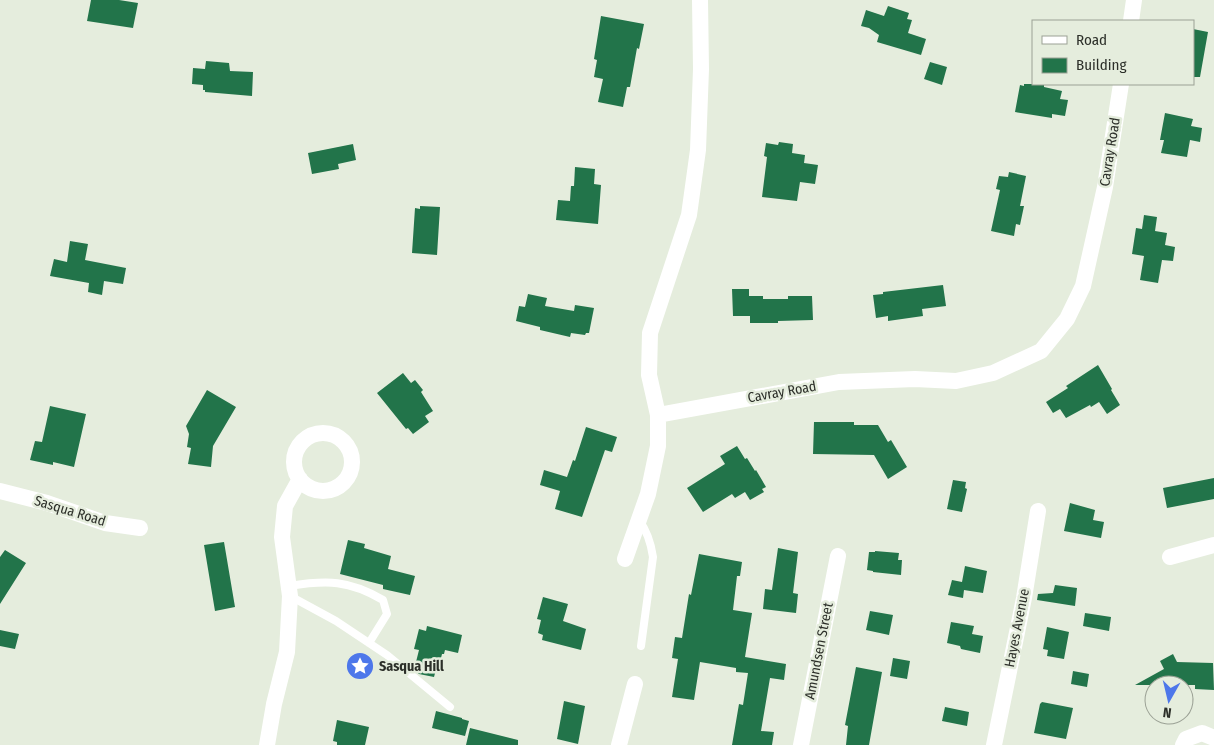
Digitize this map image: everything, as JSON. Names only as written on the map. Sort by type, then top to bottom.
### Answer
[{"type":"street","points":[[625,559],[648,494],[658,446],[658,415],[648,375],[650,333],[689,215],[698,150],[701,69],[700,0]]},
{"type":"street","points":[[1131,20],[1134,0]]},
{"type":"street","name":"Cavray Road","points":[[658,415],[839,382],[915,379],[956,381],[993,373],[1041,351],[1067,319],[1083,286],[1105,187],[1121,85]]},
{"type":"street","points":[[266,745],[287,652],[290,591],[282,537],[285,506],[300,479]]},
{"type":"street","name":"Sasqua Road","points":[[0,491],[46,503],[105,523],[140,528]]},
{"type":"street","name":"Hayes Avenue","points":[[994,745],[1024,598],[1038,511]]},
{"type":"street","points":[[1170,557],[1214,545]]},
{"type":"street","name":"Amundsen Street","points":[[801,745],[838,556]]},
{"type":"street","points":[[619,745],[635,684]]},
{"type":"street","points":[[1183,745],[1186,739],[1202,734],[1214,738]]},
{"type":"lane","points":[[639,520],[645,529],[653,557],[641,646]]},
{"type":"lane","points":[[290,591],[318,581],[337,582],[369,592],[383,600],[387,614],[369,643]]},
{"type":"lane","points":[[290,591],[387,655],[450,707]]},
{"type":"building","points":[[91,0],[119,0],[138,3],[133,28],[87,21]]},
{"type":"building","points":[[888,6],[909,13],[907,19],[912,20],[908,33],[926,39],[921,55],[877,42],[879,35],[869,28],[861,26],[866,10],[884,16]]},
{"type":"building","points":[[601,16],[644,24],[639,49],[637,48],[630,87],[627,87],[623,107],[598,102],[603,79],[594,77],[597,60],[594,59]]},
{"type":"building","points":[[1194,29],[1208,32],[1200,77],[1194,77]]},
{"type":"building","points":[[206,61],[229,63],[230,71],[253,72],[252,96],[205,92],[203,85],[192,84],[193,68],[205,69]]},
{"type":"building","points":[[930,62],[947,67],[942,85],[924,79]]},
{"type":"building","points":[[1024,84],[1044,85],[1044,87],[1062,91],[1060,99],[1068,100],[1065,116],[1052,114],[1052,118],[1015,112],[1020,85],[1024,86]]},
{"type":"building","points":[[1165,113],[1193,119],[1191,126],[1202,128],[1200,142],[1190,140],[1187,157],[1161,153],[1164,140],[1160,140]]},
{"type":"building","points":[[779,142],[793,144],[792,153],[805,155],[804,163],[818,165],[815,184],[800,182],[797,201],[762,197],[767,157],[764,156],[766,143],[778,145]]},
{"type":"building","points":[[353,144],[356,160],[338,164],[339,169],[312,174],[308,153]]},
{"type":"building","points":[[575,167],[595,169],[594,184],[601,185],[598,224],[556,220],[558,200],[570,201],[571,186],[574,186]]},
{"type":"building","points":[[1009,172],[1026,176],[1020,206],[1024,206],[1020,225],[1016,224],[1014,236],[991,231],[1000,190],[996,189],[999,176],[1008,177]]},
{"type":"building","points":[[420,206],[440,207],[437,255],[412,253],[415,208],[420,209]]},
{"type":"building","points":[[1144,215],[1157,217],[1155,231],[1167,233],[1165,245],[1175,247],[1173,261],[1162,260],[1158,283],[1140,280],[1144,256],[1132,254],[1136,228],[1142,229]]},
{"type":"building","points":[[70,241],[88,244],[85,260],[126,268],[123,284],[104,281],[102,295],[88,292],[89,283],[50,276],[54,259],[67,262]]},
{"type":"building","points":[[943,285],[946,306],[922,309],[923,316],[888,321],[888,316],[876,318],[873,295],[883,294],[883,292]]},
{"type":"building","points":[[732,289],[749,289],[749,296],[763,296],[763,299],[788,299],[788,296],[812,296],[813,320],[750,323],[750,316],[733,316]]},
{"type":"building","points":[[528,294],[547,298],[545,306],[574,311],[575,305],[594,308],[589,333],[585,335],[571,333],[570,337],[540,330],[540,327],[516,321],[519,306],[525,307]]},
{"type":"building","points":[[1098,365],[1120,405],[1107,414],[1099,402],[1066,418],[1060,409],[1053,413],[1046,402]]},
{"type":"building","points":[[403,373],[411,383],[415,380],[423,390],[421,392],[433,411],[425,416],[429,422],[413,434],[408,428],[406,429],[377,393]]},
{"type":"building","points":[[207,390],[236,407],[213,446],[211,467],[188,464],[191,448],[187,447],[189,434],[186,426]]},
{"type":"building","points":[[50,406],[86,414],[74,467],[53,462],[53,465],[30,460],[35,441],[42,442]]},
{"type":"building","points":[[814,422],[854,422],[854,425],[878,425],[888,442],[891,440],[907,467],[888,479],[874,455],[813,454]]},
{"type":"building","points":[[586,427],[617,437],[612,452],[605,450],[582,517],[555,509],[560,491],[540,485],[544,470],[567,477],[573,460],[575,461]]},
{"type":"building","points":[[737,446],[745,459],[747,458],[756,470],[766,487],[762,489],[764,492],[750,500],[745,492],[735,498],[732,494],[703,512],[687,488],[725,464],[720,456]]},
{"type":"building","points":[[1214,478],[1214,499],[1167,508],[1163,488]]},
{"type":"building","points":[[953,480],[966,482],[965,488],[967,489],[962,512],[947,509]]},
{"type":"building","points":[[1070,503],[1095,510],[1093,520],[1104,522],[1101,538],[1064,531]]},
{"type":"building","points":[[348,540],[365,544],[364,548],[391,556],[388,569],[415,576],[410,595],[383,589],[383,585],[340,574]]},
{"type":"building","points":[[224,542],[235,607],[215,611],[204,545]]},
{"type":"building","points":[[778,548],[798,552],[793,593],[798,594],[796,613],[763,609],[765,589],[772,590]]},
{"type":"building","points":[[5,550],[26,563],[0,604],[0,557]]},
{"type":"building","points":[[869,552],[899,553],[898,560],[902,560],[901,575],[867,570]]},
{"type":"building","points":[[699,554],[742,562],[740,576],[737,576],[733,610],[752,613],[745,657],[786,664],[784,680],[770,678],[761,731],[774,732],[772,745],[732,745],[739,704],[743,705],[748,673],[736,672],[736,668],[700,662],[694,700],[672,697],[678,659],[672,658],[675,637],[682,638],[689,594],[691,595]]},
{"type":"building","points":[[965,566],[987,571],[983,593],[964,590],[963,598],[948,595],[952,580],[962,582]]},
{"type":"building","points":[[1055,585],[1077,588],[1075,606],[1037,600],[1038,594],[1053,593]]},
{"type":"building","points":[[543,597],[568,604],[563,621],[586,629],[581,650],[542,640],[543,635],[538,633],[541,620],[537,619]]},
{"type":"building","points":[[870,611],[893,615],[889,635],[866,630]]},
{"type":"building","points":[[1085,613],[1111,617],[1109,631],[1083,626]]},
{"type":"building","points":[[951,622],[974,626],[972,634],[983,636],[980,653],[961,649],[960,646],[947,643]]},
{"type":"building","points":[[427,626],[462,635],[458,653],[445,650],[440,662],[438,662],[434,677],[419,674],[414,670],[419,650],[414,649],[419,629],[426,631]]},
{"type":"building","points":[[1047,627],[1069,632],[1064,659],[1047,656],[1048,650],[1043,649]]},
{"type":"building","points":[[0,630],[19,634],[15,649],[0,646]]},
{"type":"building","points":[[1173,654],[1177,662],[1213,663],[1214,690],[1195,689],[1194,675],[1153,675],[1164,669],[1160,661]]},
{"type":"building","points":[[893,658],[910,661],[907,679],[890,676]]},
{"type":"building","points":[[856,667],[882,672],[869,745],[846,745],[848,726],[845,725]]},
{"type":"building","points":[[1073,671],[1089,674],[1087,687],[1071,684]]},
{"type":"building","points":[[1144,680],[1144,685],[1135,685]]},
{"type":"building","points":[[564,701],[585,706],[578,744],[557,739]]},
{"type":"building","points":[[1042,702],[1073,708],[1066,739],[1034,733]]},
{"type":"building","points":[[945,707],[969,712],[967,726],[942,721]]},
{"type":"building","points":[[436,711],[469,721],[465,736],[432,728]]},
{"type":"building","points":[[337,720],[369,727],[365,745],[337,745],[337,742],[333,741]]},
{"type":"building","points":[[470,728],[518,740],[518,745],[466,745]]},
{"type":"place","name":"Sasqua Hill","points":[[360,666]]}]
